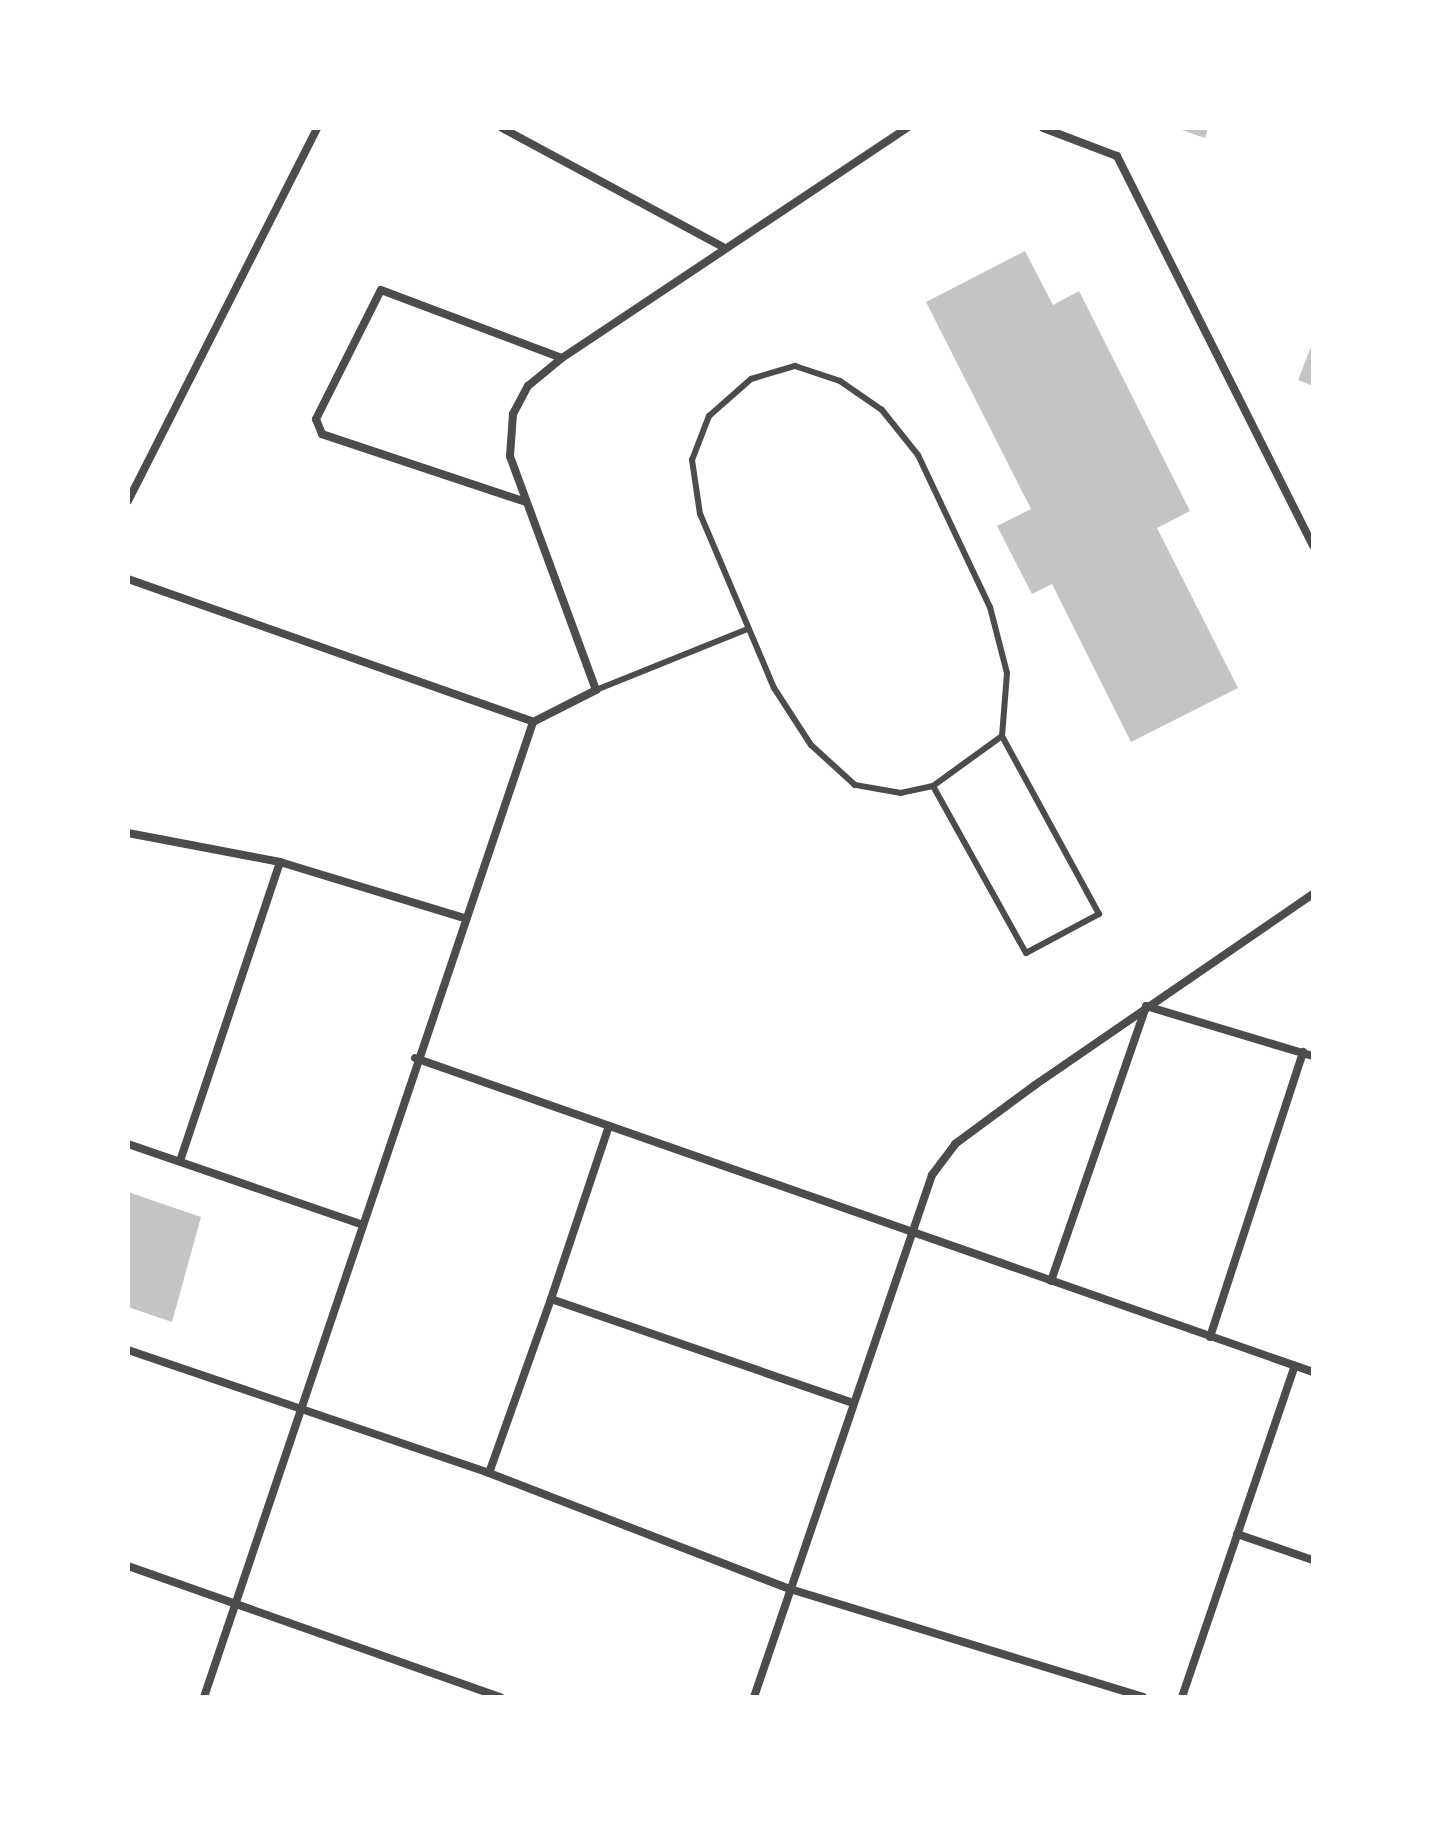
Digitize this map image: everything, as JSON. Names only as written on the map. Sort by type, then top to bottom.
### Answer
[{"type":"street","points":[[128,501],[317,128]]},
{"type":"street","points":[[502,128],[723,247]]},
{"type":"street","points":[[204,1697],[303,1414],[360,1224],[415,1058],[533,722],[596,690],[510,456],[513,414],[528,386],[562,358],[723,247],[907,128]]},
{"type":"street","points":[[1043,128],[1117,156],[1313,546]]},
{"type":"street","points":[[526,502],[322,434],[316,419],[381,290],[562,358]]},
{"type":"street","points":[[128,579],[533,722]]},
{"type":"street","points":[[128,833],[280,862],[464,918]]},
{"type":"street","points":[[180,1161],[280,862]]},
{"type":"street","points":[[754,1697],[909,1235],[932,1175],[955,1144],[1146,1006],[1313,894]]},
{"type":"street","points":[[1146,1006],[1313,1056]]},
{"type":"street","points":[[1051,1281],[1146,1006]]},
{"type":"street","points":[[1210,1337],[1303,1052]]},
{"type":"street","points":[[415,1058],[909,1235],[1313,1372]]},
{"type":"street","points":[[489,1473],[609,1126]]},
{"type":"street","points":[[128,1144],[360,1224]]},
{"type":"street","points":[[551,1299],[853,1403]]},
{"type":"street","points":[[128,1350],[303,1414],[489,1473],[790,1589],[1143,1697]]},
{"type":"street","points":[[1182,1697],[1295,1366]]},
{"type":"street","points":[[1237,1534],[1313,1560]]},
{"type":"street","points":[[128,1566],[501,1697]]},
{"type":"lane","points":[[933,786],[1026,953],[1099,914],[1002,736],[1007,673],[990,607],[918,455],[882,410],[840,381],[795,366],[751,379],[709,416],[692,460],[700,514],[748,629],[811,745],[855,785],[901,793],[933,786],[1002,736]]},
{"type":"lane","points":[[596,690],[748,629]]},
{"type":"building","points":[[1176,128],[1208,128],[1205,138]]},
{"type":"building","points":[[1025,251],[1053,305],[1079,291],[1190,511],[1157,528],[1238,688],[1131,742],[1052,584],[1032,594],[997,526],[1031,509],[926,302]]},
{"type":"building","points":[[1313,342],[1313,386],[1298,380]]},
{"type":"building","points":[[128,1192],[201,1217],[172,1322],[128,1307]]}]
